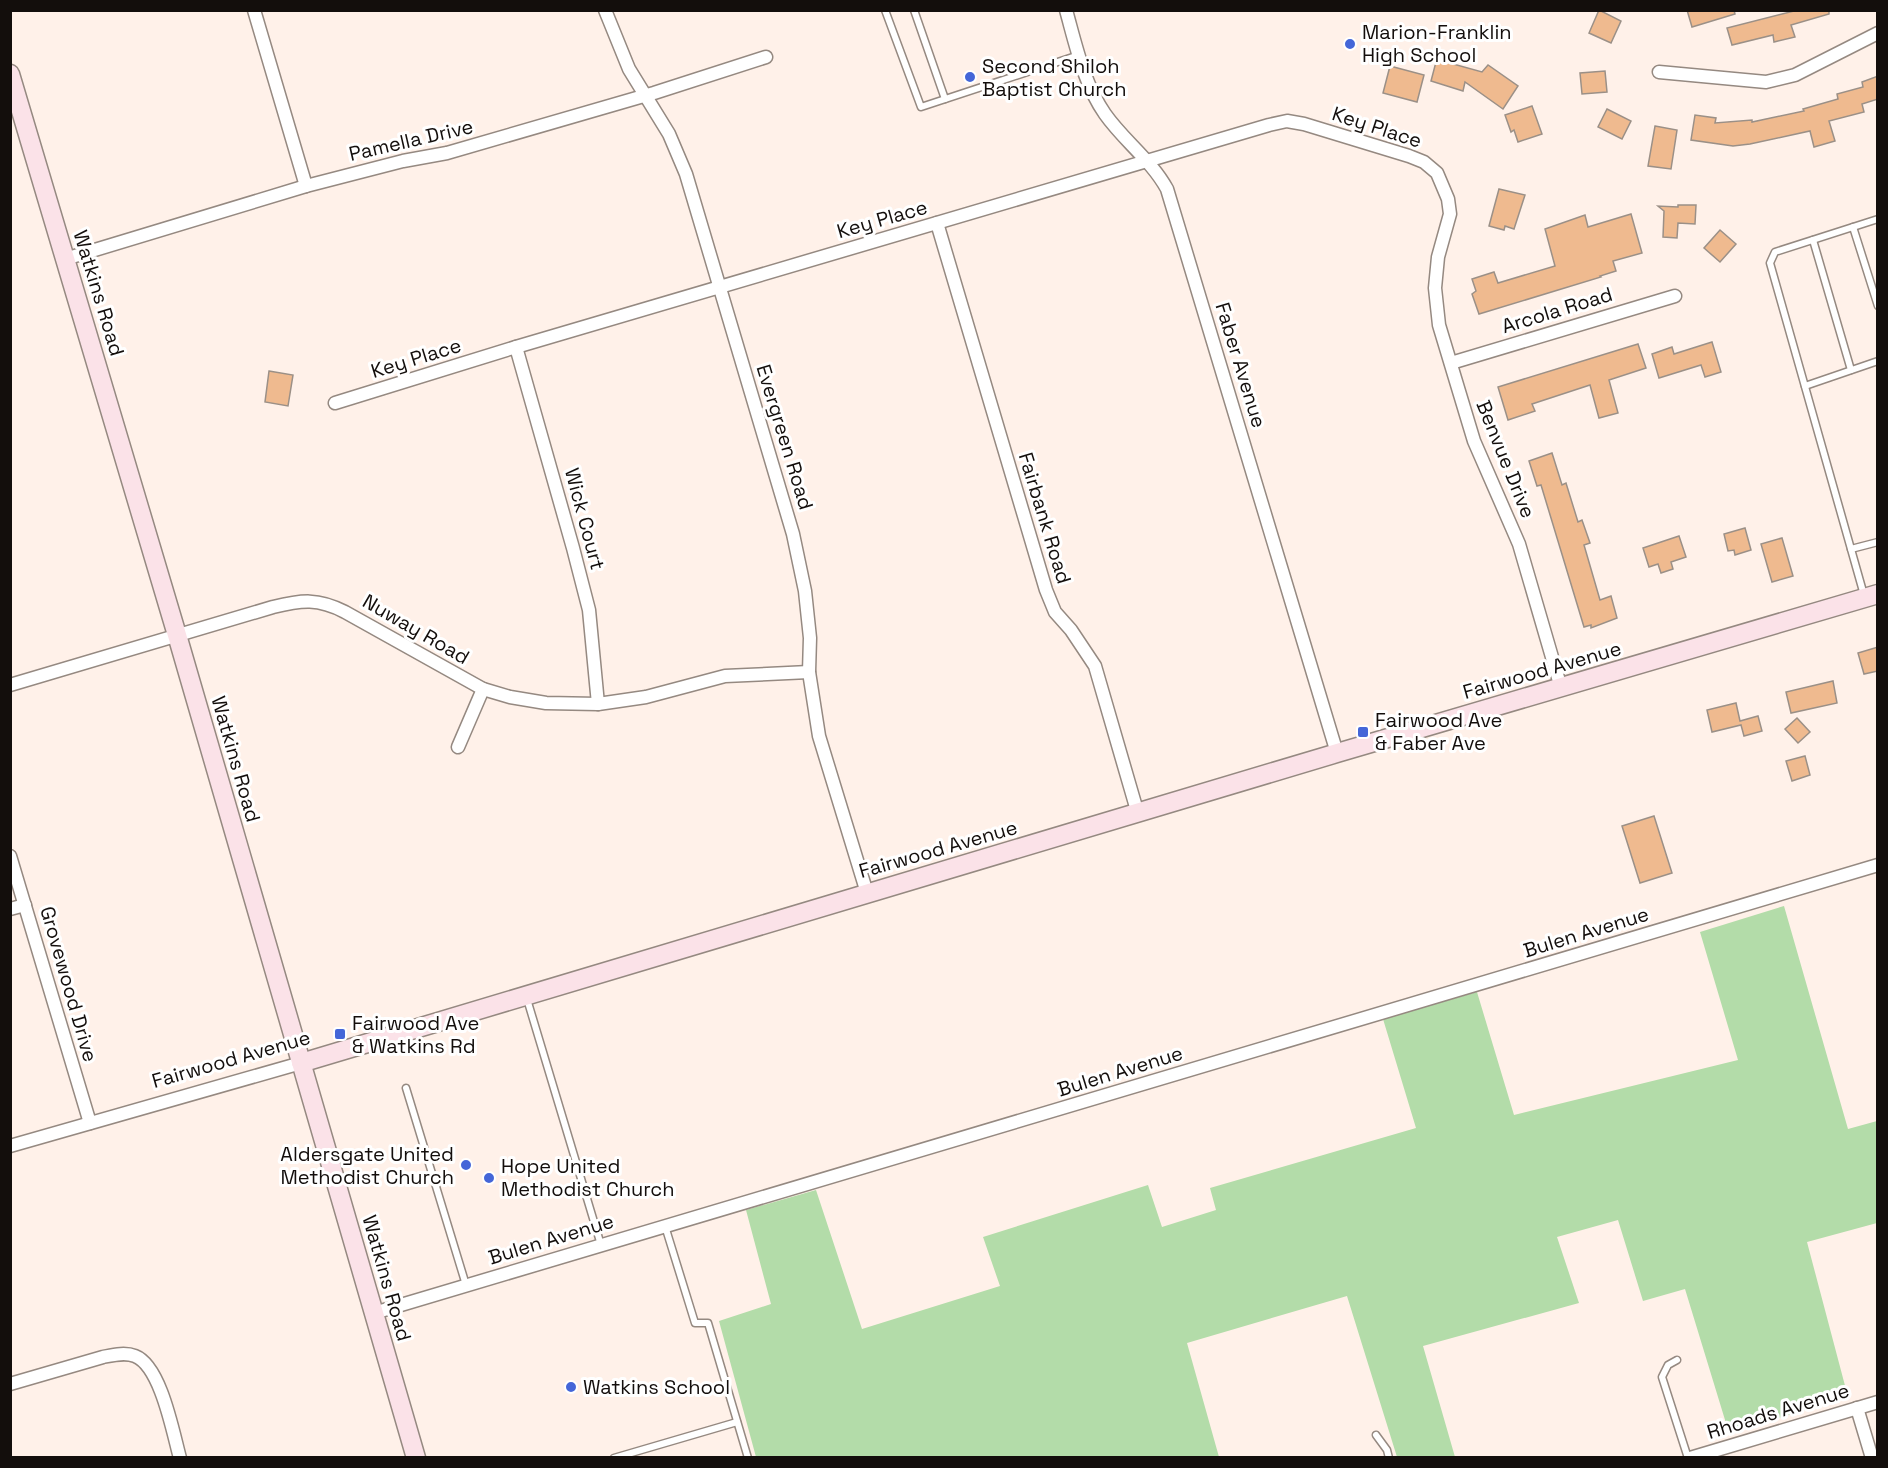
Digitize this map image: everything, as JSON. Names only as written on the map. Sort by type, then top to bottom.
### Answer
[{"type":"street","points":[[254,10],[306,186]]},
{"type":"street","name":"Evergreen Road","points":[[605,10],[629,69],[669,134],[686,174],[720,287],[793,534],[805,591],[810,638],[809,672],[819,736],[867,893]]},
{"type":"street","name":"Faber Avenue","points":[[1066,10],[1090,86],[1105,115],[1159,175],[1167,189],[1337,753]]},
{"type":"street","points":[[1659,72],[1766,82],[1795,75],[1878,33]]},
{"type":"street","name":"Pamella Drive","points":[[65,260],[306,186],[403,161],[447,153],[766,57]]},
{"type":"street","name":"Watkins Road","points":[[10,74],[177,635],[416,1458]]},
{"type":"street","name":"Key Place","points":[[335,403],[516,347],[1287,121],[1304,124],[1409,156],[1424,162],[1437,173]]},
{"type":"street","name":"Benvue Drive","points":[[1437,173],[1448,199],[1450,214],[1438,257],[1435,288],[1439,325],[1474,441],[1519,544],[1561,688]]},
{"type":"street","name":"Fairbank Road","points":[[937,223],[1046,590],[1055,612],[1071,630],[1095,666],[1138,814]]},
{"type":"street","name":"Arcola Road","points":[[1451,363],[1675,296]]},
{"type":"street","name":"Wick Court","points":[[516,347],[589,610],[598,704]]},
{"type":"street","name":"Fairwood Avenue","points":[[10,1146],[302,1063],[1337,753],[1871,596]]},
{"type":"street","name":"Nuway Road","points":[[10,685],[293,602],[310,600],[329,604],[483,689],[510,697],[546,703],[598,704],[646,697],[725,676],[809,672]]},
{"type":"street","points":[[458,747],[483,689]]},
{"type":"street","name":"Grovewood Drive","points":[[10,856],[90,1123]]},
{"type":"street","name":"Bulen Avenue","points":[[374,1313],[1878,865]]},
{"type":"street","points":[[10,909],[25,905]]},
{"type":"street","points":[[10,1384],[103,1357],[117,1354],[135,1356],[152,1371],[161,1392],[180,1458]]},
{"type":"street","name":"Rhoads Avenue","points":[[1689,1458],[1878,1402]]},
{"type":"street","points":[[1857,1408],[1872,1458]]},
{"type":"lane","points":[[885,10],[921,107],[1079,55]]},
{"type":"lane","points":[[914,10],[945,99]]},
{"type":"lane","points":[[1871,596],[1851,549],[1770,263],[1775,252],[1878,219]]},
{"type":"lane","points":[[1853,227],[1878,306]]},
{"type":"lane","points":[[1813,240],[1851,370]]},
{"type":"lane","points":[[1805,387],[1878,361]]},
{"type":"lane","points":[[1851,549],[1878,542]]},
{"type":"lane","points":[[526,995],[601,1245]]},
{"type":"lane","points":[[406,1088],[466,1285]]},
{"type":"lane","points":[[665,1225],[695,1323],[708,1323],[748,1458]]},
{"type":"lane","points":[[1677,1360],[1668,1365],[1662,1377],[1689,1458]]},
{"type":"lane","points":[[614,1458],[737,1422]]},
{"type":"lane","points":[[1376,1435],[1387,1450],[1389,1458]]},
{"type":"green space","points":[[1784,906],[1848,1129],[1877,1121],[1877,1223],[1807,1242],[1848,1397],[1729,1433],[1685,1289],[1643,1301],[1618,1220],[1557,1237],[1579,1303],[1423,1346],[1455,1457],[1397,1457],[1347,1296],[1187,1343],[1219,1457],[756,1457],[719,1321],[771,1304],[746,1210],[816,1190],[862,1329],[1000,1286],[983,1237],[1148,1185],[1162,1227],[1216,1210],[1210,1188],[1416,1128],[1383,1019],[1477,992],[1514,1115],[1738,1060],[1700,932]]},
{"type":"building","points":[[1599,10],[1621,21],[1611,43],[1589,33]]},
{"type":"building","points":[[1687,10],[1734,10],[1735,14],[1692,27]]},
{"type":"building","points":[[1798,10],[1829,10],[1829,14],[1791,25],[1795,37],[1774,42],[1773,35],[1732,45],[1727,28]]},
{"type":"building","points":[[1435,59],[1482,72],[1488,65],[1518,86],[1503,109],[1465,82],[1463,91],[1431,81]]},
{"type":"building","points":[[1390,66],[1424,75],[1417,102],[1383,93]]},
{"type":"building","points":[[1605,71],[1607,92],[1582,94],[1580,73]]},
{"type":"building","points":[[1878,76],[1878,99],[1862,104],[1864,112],[1829,121],[1835,141],[1814,147],[1810,131],[1733,146],[1691,140],[1695,115],[1716,118],[1715,123],[1752,120],[1752,122],[1804,111],[1803,109],[1838,99],[1837,94],[1863,87],[1862,82]]},
{"type":"building","points":[[1532,106],[1542,134],[1518,142],[1514,130],[1511,132],[1505,115]]},
{"type":"building","points":[[1607,109],[1631,121],[1622,139],[1598,127]]},
{"type":"building","points":[[1655,126],[1677,130],[1671,169],[1648,166]]},
{"type":"building","points":[[1499,189],[1525,195],[1514,229],[1505,226],[1504,230],[1489,226]]},
{"type":"building","points":[[1678,205],[1696,205],[1695,224],[1678,223],[1677,238],[1663,237],[1664,211],[1658,206],[1678,207]]},
{"type":"building","points":[[1631,214],[1642,253],[1613,261],[1616,271],[1479,314],[1472,294],[1476,291],[1472,279],[1494,272],[1498,283],[1555,266],[1545,229],[1585,215],[1588,227]]},
{"type":"building","points":[[1720,230],[1736,244],[1720,262],[1704,248]]},
{"type":"building","points":[[1712,342],[1721,372],[1705,377],[1701,365],[1659,378],[1652,354],[1672,347],[1674,354]]},
{"type":"building","points":[[1638,344],[1646,368],[1609,380],[1618,413],[1599,418],[1590,385],[1532,404],[1535,411],[1508,420],[1498,387]]},
{"type":"building","points":[[269,371],[293,375],[288,406],[265,402]]},
{"type":"building","points":[[1552,453],[1562,485],[1566,483],[1578,522],[1582,520],[1590,543],[1584,545],[1600,600],[1611,596],[1617,618],[1591,628],[1591,625],[1584,627],[1541,485],[1537,486],[1529,461]]},
{"type":"building","points":[[1745,528],[1751,550],[1735,555],[1734,550],[1728,551],[1724,534]]},
{"type":"building","points":[[1679,536],[1686,557],[1671,562],[1673,569],[1661,573],[1658,564],[1649,567],[1643,548]]},
{"type":"building","points":[[1782,538],[1793,576],[1772,582],[1761,544]]},
{"type":"building","points":[[1878,647],[1878,671],[1864,674],[1858,653]]},
{"type":"building","points":[[1833,681],[1837,703],[1791,713],[1786,692]]},
{"type":"building","points":[[1736,703],[1740,721],[1758,716],[1762,731],[1744,736],[1741,725],[1712,732],[1707,710]]},
{"type":"building","points":[[1797,718],[1810,732],[1798,743],[1785,729]]},
{"type":"building","points":[[1805,756],[1810,775],[1792,781],[1786,761]]},
{"type":"building","points":[[1654,816],[1672,873],[1640,883],[1622,826]]},
{"type":"place","name":"Marion-Franklin High School","points":[[1350,44]]},
{"type":"place","name":"Second Shiloh Baptist Church","points":[[970,77]]},
{"type":"place","name":"Fairwood Ave & Faber Ave","points":[[1363,732]]},
{"type":"place","name":"Fairwood Ave & Watkins Rd","points":[[340,1034]]},
{"type":"place","name":"Aldersgate United Methodist Church","points":[[466,1165]]},
{"type":"place","name":"Hope United Methodist Church","points":[[489,1178]]},
{"type":"place","name":"Watkins School","points":[[571,1387]]}]
